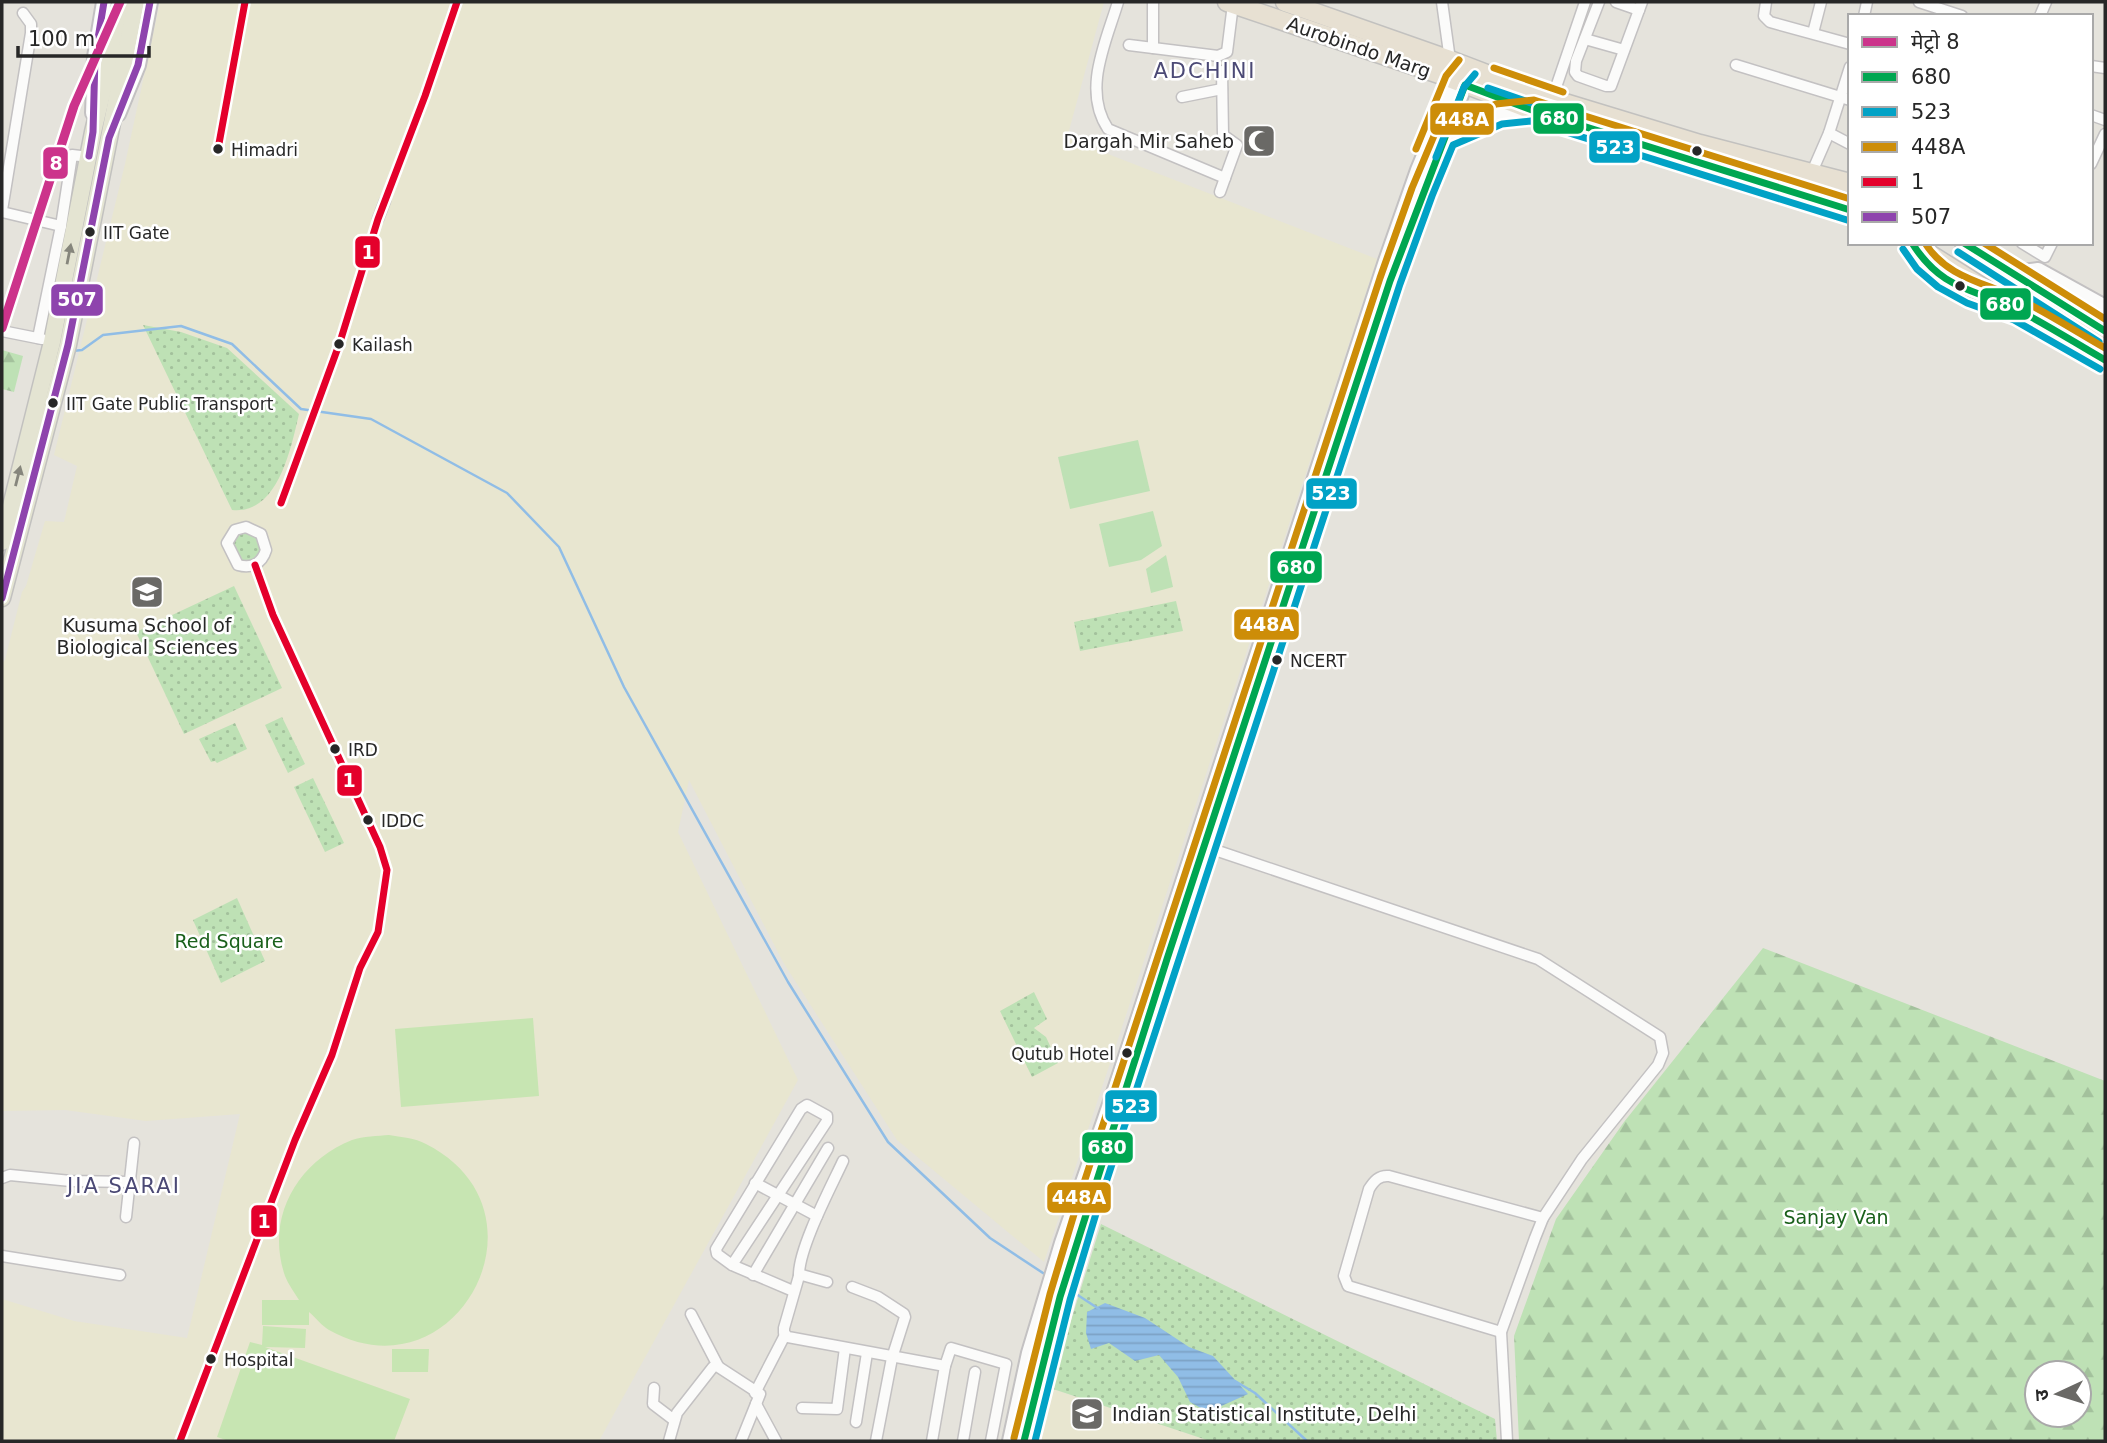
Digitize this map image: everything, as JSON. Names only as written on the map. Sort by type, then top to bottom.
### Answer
[{"type":"highway","name":"Aurobindo Marg","points":[[1285,2],[1459,73],[1532,110],[1848,209]]},
{"type":"highway","name":"Aurobindo Marg","points":[[1230,3],[1459,73]]},
{"type":"highway","points":[[1459,73],[1491,78],[1700,144],[1848,182]]},
{"type":"highway","points":[[1915,245],[2018,310],[2105,360]]},
{"type":"highway","points":[[1967,245],[2105,332]]},
{"type":"main road","points":[[2,542],[57,282],[89,157],[93,132],[95,57],[104,2]]},
{"type":"main road","points":[[2,598],[68,345],[109,138],[126,23],[124,2]]},
{"type":"main road","points":[[93,132],[126,23],[136,2]]},
{"type":"main road","points":[[109,138],[138,65],[150,2]]},
{"type":"main road","points":[[1200,846],[1377,319],[1422,192],[1445,137],[1459,73]]},
{"type":"main road","points":[[1010,1441],[1029,1353],[1058,1282],[1167,958],[1385,261],[1418,170],[1459,73]]},
{"type":"main road","points":[[1445,137],[1499,114],[1532,110]]},
{"type":"main road","points":[[2013,273],[2038,270],[2105,307]]},
{"type":"main road","points":[[1024,1441],[1058,1282]]},
{"type":"street","points":[[1118,2],[1096,82],[1096,100],[1103,121],[1108,129],[1115,133],[1225,178]]},
{"type":"street","points":[[1153,2],[1153,48]]},
{"type":"street","points":[[1442,2],[1459,73]]},
{"type":"street","points":[[1552,99],[1585,2]]},
{"type":"street","points":[[1600,2],[1574,72],[1606,86],[1611,86],[1641,6],[1616,2]]},
{"type":"street","points":[[1766,2],[1763,13],[1766,20],[1848,43]]},
{"type":"street","points":[[1813,33],[1821,2]]},
{"type":"street","points":[[1919,2],[1950,6]]},
{"type":"street","points":[[1129,45],[1218,56],[1227,52],[1230,3]]},
{"type":"street","points":[[23,13],[31,24],[31,33],[2,211],[61,226]]},
{"type":"street","points":[[1576,29],[1586,36],[1624,50]]},
{"type":"street","points":[[1737,65],[1845,98]]},
{"type":"street","points":[[1220,192],[1237,145],[1223,135],[1222,71]]},
{"type":"street","points":[[1812,172],[1845,98],[1847,82]]},
{"type":"street","points":[[1182,97],[1222,89]]},
{"type":"street","points":[[1829,133],[1848,143]]},
{"type":"street","points":[[2093,157],[2105,134]]},
{"type":"street","points":[[57,282],[61,226],[72,155],[89,157]]},
{"type":"street","points":[[379,219],[385,201]]},
{"type":"street","points":[[2025,245],[2045,257],[2051,245]]},
{"type":"street","points":[[2,331],[45,340]]},
{"type":"street","points":[[241,528],[257,530],[266,543],[266,550],[260,561],[244,567],[238,565],[235,560],[227,543],[231,533],[241,528]]},
{"type":"street","points":[[1200,846],[1538,960],[1660,1037],[1663,1053],[1658,1065],[1582,1159],[1543,1218],[1500,1332],[1507,1441]]},
{"type":"street","points":[[732,1265],[827,1121],[827,1116],[811,1106],[807,1105],[802,1109],[717,1247],[717,1254],[732,1265],[793,1291]]},
{"type":"street","points":[[126,1217],[134,1143]]},
{"type":"street","points":[[753,1275],[828,1148]]},
{"type":"street","points":[[741,1441],[755,1399],[785,1335],[784,1328],[799,1276],[799,1267],[817,1216],[843,1161]]},
{"type":"street","points":[[2,1178],[10,1175],[71,1181],[130,1182]]},
{"type":"street","points":[[1500,1332],[1348,1286],[1344,1276],[1369,1189],[1374,1181],[1389,1176],[1543,1218]]},
{"type":"street","points":[[755,1183],[817,1216]]},
{"type":"street","points":[[2,1256],[120,1275]]},
{"type":"street","points":[[799,1276],[827,1282]]},
{"type":"street","points":[[852,1287],[878,1297],[904,1314],[905,1322],[892,1358],[876,1441]]},
{"type":"street","points":[[691,1314],[718,1366],[755,1399],[776,1441]]},
{"type":"street","points":[[785,1335],[792,1339],[945,1366]]},
{"type":"street","points":[[802,1408],[836,1409],[845,1348]]},
{"type":"street","points":[[932,1441],[945,1366],[951,1348],[1006,1364],[991,1441]]},
{"type":"street","points":[[856,1422],[867,1353]]},
{"type":"street","points":[[669,1441],[674,1420],[713,1367],[718,1366]]},
{"type":"street","points":[[963,1441],[975,1373]]},
{"type":"street","points":[[654,1388],[653,1404],[674,1420]]},
{"type":"shaded area","points":[[160,2],[1104,2],[1067,138],[1377,259],[1044,1262],[897,1140],[783,962],[689,780],[678,832],[798,1080],[599,1441],[2,1441],[2,1299],[74,1321],[187,1338],[240,1114],[146,1121],[65,1110],[2,1111],[2,663],[45,521],[64,522],[77,466],[54,455],[125,164]]},
{"type":"shaded area","name":"Indian Statistical Institute, Delhi","points":[[1050,1388],[1210,1441],[1037,1441]]},
{"type":"green space","points":[[143,325],[181,332],[227,348],[299,414],[280,477],[261,502],[248,509],[232,510]]},
{"type":"green space","points":[[2,350],[23,356],[14,392],[2,389]]},
{"type":"green space","points":[[1138,440],[1150,491],[1070,509],[1058,457]]},
{"type":"green space","points":[[1153,511],[1162,546],[1141,560],[1109,567],[1099,524]]},
{"type":"green space","points":[[243,531],[259,538],[263,550],[257,560],[240,563],[230,543]]},
{"type":"green space","points":[[1166,555],[1173,587],[1151,593],[1146,569]]},
{"type":"green space","points":[[234,586],[282,688],[184,734],[136,632]]},
{"type":"green space","points":[[1176,601],[1183,631],[1080,651],[1074,622]]},
{"type":"green space","points":[[282,717],[305,764],[288,773],[265,725]]},
{"type":"green space","points":[[235,723],[247,749],[217,763],[211,762],[199,739]]},
{"type":"green space","points":[[313,778],[344,843],[325,852],[294,787]]},
{"type":"green space","name":"Red Square","points":[[237,898],[265,961],[221,983],[193,920]]},
{"type":"green space","name":"Sanjay Van","points":[[1763,948],[2105,1081],[2105,1441],[1519,1441],[1514,1336],[1556,1219],[1624,1122]]},
{"type":"green space","points":[[1034,992],[1047,1019],[1034,1028],[1046,1037],[1058,1063],[1032,1077],[1000,1011]]},
{"type":"green space","points":[[533,1018],[539,1096],[401,1107],[395,1029]]},
{"type":"green space","points":[[389,1135],[426,1144],[465,1174],[484,1211],[487,1251],[475,1289],[450,1320],[416,1340],[375,1345],[329,1330],[309,1312],[309,1325],[262,1325],[262,1300],[299,1300],[285,1276],[279,1233],[290,1194],[301,1177],[316,1162],[352,1140]]},
{"type":"green space","points":[[1101,1224],[1495,1419],[1497,1441],[1210,1441],[1050,1388]]},
{"type":"green space","points":[[263,1326],[306,1329],[305,1348],[265,1347],[410,1399],[394,1441],[229,1441],[217,1437],[250,1342],[262,1345]]},
{"type":"green space","points":[[392,1349],[429,1349],[428,1372],[392,1372]]},
{"type":"water","points":[[1105,1303],[1145,1318],[1189,1347],[1213,1356],[1248,1394],[1208,1412],[1190,1402],[1178,1377],[1159,1355],[1135,1361],[1109,1343],[1091,1349],[1086,1333],[1087,1312]]},
{"type":"waterway","points":[[72,351],[82,350],[103,335],[181,326],[232,344],[301,409],[371,419],[507,493],[559,547],[624,687],[788,982],[888,1142],[990,1238],[1046,1275]]},
{"type":"waterway","points":[[1067,1288],[1099,1309]]},
{"type":"waterway","points":[[1235,1381],[1255,1393],[1307,1441]]},
{"type":"metro line","name":"8","points":[[2,328],[74,106],[120,2]]},
{"type":"transit line","name":"507","points":[[89,156],[93,132],[95,57],[104,2]]},
{"type":"transit line","name":"507","points":[[2,598],[68,345],[109,138],[138,65],[150,2]]},
{"type":"transit line","name":"1","points":[[218,149],[245,2]]},
{"type":"transit line","name":"1","points":[[281,503],[340,342],[378,219],[457,2]]},
{"type":"transit line","name":"448A","points":[[1416,149],[1446,76],[1459,60]]},
{"type":"transit line","name":"448A","points":[[1494,68],[1563,92]]},
{"type":"transit line","name":"523","points":[[1436,157],[1464,87],[1475,74]]},
{"type":"transit line","name":"680","points":[[1024,1441],[1060,1297],[1167,959],[1390,281],[1465,85],[1532,110],[1848,209]]},
{"type":"transit line","name":"523","points":[[1488,88],[1557,112]]},
{"type":"transit line","name":"448A","points":[[1014,1438],[1050,1294],[1078,1201],[1380,278],[1412,188],[1436,131],[1496,104],[1534,100],[1848,198]]},
{"type":"transit line","name":"523","points":[[1035,1441],[1070,1300],[1098,1207],[1400,284],[1453,145],[1502,124],[1531,121],[1847,220]]},
{"type":"transit line","name":"680","points":[[1914,245],[1924,259],[1948,280],[2020,311],[2105,360]]},
{"type":"transit line","name":"448A","points":[[1926,245],[1945,265],[1958,273],[2025,302],[2105,348]]},
{"type":"transit line","name":"680","points":[[1967,245],[2105,331]]},
{"type":"transit line","name":"448A","points":[[1987,245],[2105,319]]},
{"type":"transit line","name":"523","points":[[1903,249],[1917,269],[1938,287],[1967,303],[2014,320],[2100,369]]},
{"type":"transit line","name":"523","points":[[1958,252],[2099,342]]},
{"type":"transit line","name":"1","points":[[180,1441],[295,1140],[332,1055],[360,968],[378,932],[387,870],[380,847],[273,615],[255,565]]},
{"type":"place","name":"Dargah Mir Saheb","points":[[1259,141]]},
{"type":"place","name":"Himadri","points":[[218,149]]},
{"type":"place","name":"IIT Gate","points":[[90,232]]},
{"type":"place","name":"Kailash","points":[[339,344]]},
{"type":"place","name":"IIT Gate Public Transport","points":[[53,403]]},
{"type":"place","name":"Kusuma School of Biological Sciences","points":[[147,592]]},
{"type":"place","name":"NCERT","points":[[1277,660]]},
{"type":"place","name":"IRD","points":[[335,749]]},
{"type":"place","name":"IDDC","points":[[368,820]]},
{"type":"place","name":"Qutub Hotel","points":[[1127,1053]]},
{"type":"place","name":"Hospital","points":[[211,1359]]},
{"type":"place","name":"Indian Statistical Institute, Delhi","points":[[1087,1414]]},
{"type":"district","name":"ADCHINI","points":[[1205,71]]},
{"type":"district","name":"JIA SARAI","points":[[124,1186]]}]
